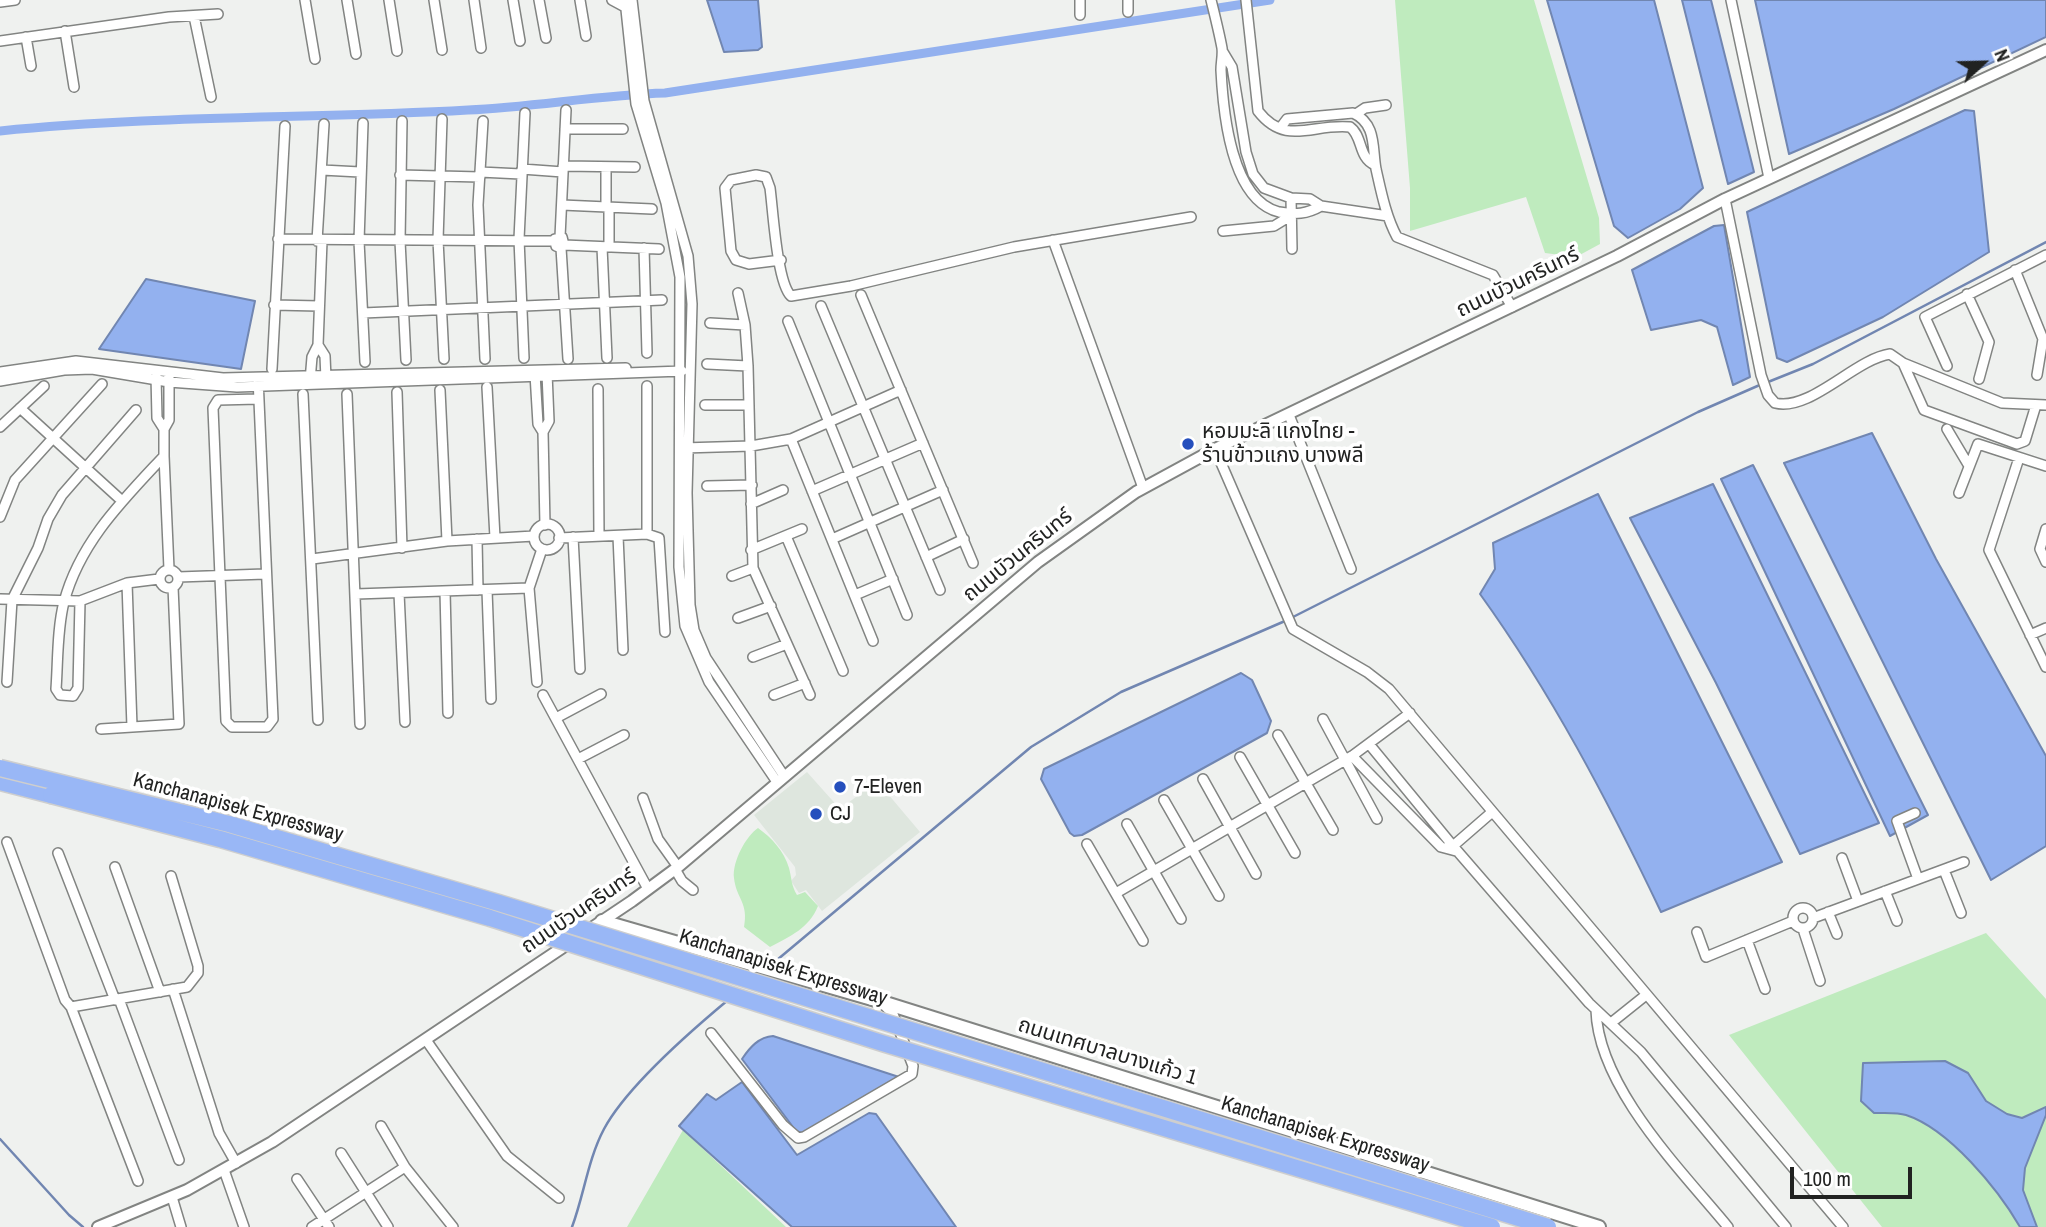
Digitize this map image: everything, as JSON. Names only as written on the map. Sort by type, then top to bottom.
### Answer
[{"type":"highway","name":"Kanchanapisek Expressway","points":[[0,768],[229,824],[499,903],[1548,1227]]},
{"type":"highway","name":"Kanchanapisek Expressway","points":[[0,782],[220,839],[489,918],[882,1043],[1492,1227]]},
{"type":"main road","name":"ถนนเทศบาลบางแก้ว 1","points":[[601,921],[879,1001],[1600,1227]]},
{"type":"street","points":[[305,0],[315,59]]},
{"type":"street","points":[[346,0],[355,54]]},
{"type":"street","points":[[389,0],[397,51]]},
{"type":"street","points":[[434,0],[442,50]]},
{"type":"street","points":[[474,0],[481,48]]},
{"type":"street","points":[[513,0],[520,41]]},
{"type":"street","points":[[539,0],[546,38]]},
{"type":"street","points":[[580,0],[586,36]]},
{"type":"street","points":[[612,0],[627,2],[640,102],[677,258],[681,296],[678,369],[683,448]]},
{"type":"street","points":[[1080,0],[1080,15]]},
{"type":"street","points":[[1128,0],[1128,12]]},
{"type":"street","points":[[1211,0],[1223,51],[1232,67],[1246,152],[1253,174],[1264,188],[1291,198],[1310,199],[1321,206],[1388,216]]},
{"type":"street","points":[[1731,0],[1769,178]]},
{"type":"street","points":[[1247,3],[1255,100],[1264,119],[1290,134],[1350,127],[1356,131],[1364,156],[1375,165]]},
{"type":"street","points":[[0,41],[218,14]]},
{"type":"street","points":[[194,16],[211,97]]},
{"type":"street","points":[[65,31],[74,87]]},
{"type":"street","points":[[26,37],[32,66]]},
{"type":"street","name":"ถนนบัวนครินทร์","points":[[98,1227],[172,1197],[236,1163],[426,1040],[648,889],[1038,562],[1143,488],[1215,449],[1513,307],[1725,199],[2046,50]]},
{"type":"street","points":[[1223,51],[1221,69],[1233,154],[1242,181],[1256,198],[1272,210],[1292,215]]},
{"type":"street","points":[[640,102],[688,256],[692,304],[691,368],[683,448],[678,567],[685,626],[709,681],[780,779]]},
{"type":"street","points":[[1281,127],[1287,120],[1356,114],[1365,108],[1387,106]]},
{"type":"street","points":[[566,110],[560,243],[568,359]]},
{"type":"street","points":[[524,113],[519,239],[524,358]]},
{"type":"street","points":[[1356,114],[1368,124],[1372,135],[1377,156],[1375,165],[1388,216],[1397,237],[1493,275],[1513,307]]},
{"type":"street","points":[[442,119],[439,240],[444,359]]},
{"type":"street","points":[[402,121],[400,241],[405,360]]},
{"type":"street","points":[[483,121],[479,241],[485,359]]},
{"type":"street","points":[[363,122],[359,241],[365,362]]},
{"type":"street","points":[[310,380],[312,356],[318,345],[324,124]]},
{"type":"street","points":[[272,369],[285,126]]},
{"type":"street","points":[[565,129],[623,129]]},
{"type":"street","points":[[1358,140],[1372,135]]},
{"type":"street","points":[[1233,154],[1246,152]]},
{"type":"street","points":[[606,167],[608,207],[604,304],[607,358]]},
{"type":"street","points":[[400,175],[480,175],[635,167]]},
{"type":"street","points":[[322,170],[360,172]]},
{"type":"street","points":[[781,260],[749,264],[736,260],[732,251],[725,188],[731,180],[756,175],[765,177],[770,188],[781,260],[785,291],[791,296],[799,297],[987,252],[1191,217]]},
{"type":"street","points":[[1291,198],[1292,249]]},
{"type":"street","points":[[1725,199],[1761,375],[1775,403],[1787,404],[1886,354],[2002,403],[2041,405],[2025,441],[2017,444],[1924,411],[1903,363]]},
{"type":"street","points":[[562,205],[652,209]]},
{"type":"street","points":[[1223,230],[1274,226],[1292,215],[1311,212],[1321,206]]},
{"type":"street","points":[[278,239],[519,239],[659,249]]},
{"type":"street","points":[[1053,240],[1143,488]]},
{"type":"street","points":[[644,248],[647,353]]},
{"type":"street","points":[[1947,366],[1925,317],[2046,254]]},
{"type":"street","points":[[677,258],[688,256]]},
{"type":"street","points":[[2015,270],[2043,339],[2037,375]]},
{"type":"street","points":[[738,293],[745,325],[748,366],[753,568],[810,695]]},
{"type":"street","points":[[1967,294],[1989,342],[1979,379]]},
{"type":"street","points":[[861,295],[972,564]]},
{"type":"street","points":[[363,313],[662,300]]},
{"type":"street","points":[[274,304],[319,306]]},
{"type":"street","points":[[821,306],[940,590]]},
{"type":"street","points":[[788,321],[907,615]]},
{"type":"street","points":[[709,323],[745,325]]},
{"type":"street","points":[[318,345],[325,356],[326,380]]},
{"type":"street","points":[[707,365],[748,366]]},
{"type":"street","points":[[0,372],[36,366],[63,366],[156,376],[258,382],[691,368]]},
{"type":"street","points":[[0,381],[63,366]]},
{"type":"street","points":[[535,373],[538,424],[542,432],[545,525]]},
{"type":"street","points":[[542,432],[550,421],[547,373]]},
{"type":"street","points":[[156,376],[157,418],[164,429]]},
{"type":"street","points":[[169,377],[169,420],[164,429],[169,569],[178,577],[265,574]]},
{"type":"street","points":[[258,382],[273,719],[267,727],[232,727],[226,721],[214,402],[258,399]]},
{"type":"street","points":[[0,517],[15,480],[102,384]]},
{"type":"street","points":[[0,428],[44,386]]},
{"type":"street","points":[[647,386],[647,534]]},
{"type":"street","points":[[487,387],[495,538]]},
{"type":"street","points":[[598,389],[599,536]]},
{"type":"street","points":[[440,390],[447,541]]},
{"type":"street","points":[[683,448],[751,446],[791,439],[901,390]]},
{"type":"street","points":[[397,392],[401,548]]},
{"type":"street","points":[[303,394],[318,720]]},
{"type":"street","points":[[347,394],[360,723]]},
{"type":"street","points":[[705,405],[749,405]]},
{"type":"street","points":[[20,408],[121,500]]},
{"type":"street","points":[[7,682],[12,600],[54,506],[136,410]]},
{"type":"street","points":[[1289,415],[1351,569]]},
{"type":"street","points":[[1947,429],[1969,466]]},
{"type":"street","points":[[791,439],[873,641]]},
{"type":"street","points":[[812,491],[923,443]]},
{"type":"street","points":[[1959,493],[1979,444],[2046,466]]},
{"type":"street","points":[[1215,449],[1285,614],[1299,634],[1380,680],[1843,1227]]},
{"type":"street","points":[[80,601],[78,688],[73,696],[60,695],[56,689],[64,603],[89,546],[121,500],[164,456]]},
{"type":"street","points":[[2019,458],[1989,550],[2046,667]]},
{"type":"street","points":[[707,486],[752,485]]},
{"type":"street","points":[[751,504],[783,490]]},
{"type":"street","points":[[832,540],[943,490]]},
{"type":"street","points":[[534,536],[537,529],[545,525],[555,528],[559,538]]},
{"type":"street","points":[[2046,528],[2040,549],[2046,562]]},
{"type":"street","points":[[751,550],[802,529]]},
{"type":"street","points":[[542,549],[551,549],[559,538],[654,535],[662,544],[665,632]]},
{"type":"street","points":[[312,559],[354,556],[447,541],[534,536]]},
{"type":"street","points":[[534,536],[542,549]]},
{"type":"street","points":[[618,536],[623,650]]},
{"type":"street","points":[[786,536],[843,671]]},
{"type":"street","points":[[573,537],[580,669]]},
{"type":"street","points":[[477,540],[491,699]]},
{"type":"street","points":[[926,557],[964,540]]},
{"type":"street","points":[[537,682],[529,588],[542,549]]},
{"type":"street","points":[[732,576],[753,568]]},
{"type":"street","points":[[159,579],[161,573],[169,569]]},
{"type":"street","points":[[101,729],[179,724],[173,587],[178,577]]},
{"type":"street","points":[[0,598],[64,603],[80,601],[127,583],[159,579]]},
{"type":"street","points":[[159,579],[165,587],[173,587]]},
{"type":"street","points":[[855,595],[893,579]]},
{"type":"street","points":[[127,583],[132,727]]},
{"type":"street","points":[[356,594],[529,588]]},
{"type":"street","points":[[445,591],[448,713]]},
{"type":"street","points":[[399,593],[405,723]]},
{"type":"street","points":[[738,618],[771,606]]},
{"type":"street","points":[[2031,635],[2046,628]]},
{"type":"street","points":[[753,657],[787,644]]},
{"type":"street","points":[[774,695],[805,683]]},
{"type":"street","points":[[556,718],[601,694]]},
{"type":"street","points":[[543,695],[648,889]]},
{"type":"street","points":[[1115,893],[1349,758],[1410,713]]},
{"type":"street","points":[[1323,719],[1349,758],[1377,818]]},
{"type":"street","points":[[578,759],[624,735]]},
{"type":"street","points":[[1278,736],[1333,830]]},
{"type":"street","points":[[1369,744],[1455,849],[1596,1010],[1641,1052],[1786,1227]]},
{"type":"street","points":[[1240,757],[1295,853]]},
{"type":"street","points":[[1349,758],[1441,847],[1455,849]]},
{"type":"street","points":[[1203,779],[1256,874]]},
{"type":"street","points":[[643,798],[658,839],[682,881],[693,890]]},
{"type":"street","points":[[1164,800],[1219,896]]},
{"type":"street","points":[[1455,849],[1492,813]]},
{"type":"street","points":[[1915,813],[1897,821],[1918,879]]},
{"type":"street","points":[[1127,824],[1181,919]]},
{"type":"street","points":[[7,842],[65,1000],[71,1007],[138,1181]]},
{"type":"street","points":[[1087,844],[1143,941]]},
{"type":"street","points":[[58,853],[179,1160]]},
{"type":"street","points":[[1842,858],[1858,901]]},
{"type":"street","points":[[1802,929],[1809,927],[1813,918],[1964,862]]},
{"type":"street","points":[[115,867],[160,992]]},
{"type":"street","points":[[1944,870],[1961,913]]},
{"type":"street","points":[[71,1007],[160,992],[191,983],[198,966],[171,876]]},
{"type":"street","points":[[1885,891],[1897,921]]},
{"type":"street","points":[[1813,918],[1808,909],[1801,908],[1793,914],[1793,921],[1802,929],[1820,981]]},
{"type":"street","points":[[1828,912],[1837,934]]},
{"type":"street","points":[[1698,932],[1706,957],[1793,921]]},
{"type":"street","points":[[1747,940],[1765,989]]},
{"type":"street","points":[[173,989],[219,1133],[236,1163]]},
{"type":"street","points":[[1611,1023],[1646,995]]},
{"type":"street","points":[[711,1033],[783,1125],[798,1138],[804,1138],[912,1074],[913,1066],[893,1014],[879,1001]]},
{"type":"street","points":[[1596,1010],[1607,1054],[1636,1116],[1728,1227]]},
{"type":"street","points":[[426,1040],[507,1156],[559,1198]]},
{"type":"street","points":[[381,1126],[405,1167],[453,1227]]},
{"type":"street","points":[[341,1153],[388,1227]]},
{"type":"street","points":[[312,1227],[327,1224],[405,1167]]},
{"type":"street","points":[[224,1170],[244,1227]]},
{"type":"street","points":[[297,1179],[327,1224]]},
{"type":"street","points":[[172,1197],[181,1227]]},
{"type":"shaded area","points":[[807,772],[840,809],[877,781],[920,832],[822,911],[806,890],[799,893],[791,881],[796,875],[795,867],[754,815]]},
{"type":"green space","points":[[1395,0],[1534,0],[1599,218],[1600,244],[1576,257],[1545,253],[1526,197],[1410,231],[1410,188]]},
{"type":"green space","points":[[758,828],[773,841],[784,856],[797,895],[805,892],[818,906],[804,926],[770,947],[744,927],[744,906],[734,878],[735,865],[741,850]]},
{"type":"green space","points":[[1986,933],[2046,999],[2046,1227],[1882,1227],[1729,1035]]},
{"type":"green space","points":[[683,1130],[786,1227],[627,1227]]},
{"type":"water","points":[[707,0],[758,0],[762,47],[758,50],[724,52]]},
{"type":"water","points":[[1547,0],[1654,0],[1703,188],[1680,209],[1628,238],[1614,226]]},
{"type":"water","points":[[1682,0],[1711,0],[1754,172],[1728,184]]},
{"type":"water","points":[[1755,0],[2046,0],[2046,37],[1894,109],[1789,154]]},
{"type":"water","points":[[1965,110],[1974,111],[1989,252],[1883,317],[1787,362],[1777,358],[1747,212]]},
{"type":"water","points":[[1724,225],[1750,377],[1733,385],[1717,327],[1701,320],[1651,330],[1632,270],[1714,226]]},
{"type":"water","points":[[146,279],[255,301],[241,369],[99,349]]},
{"type":"water","points":[[1872,433],[1936,559],[2046,756],[2046,846],[1991,880],[1784,463]]},
{"type":"water","points":[[1753,465],[1928,815],[1890,836],[1721,479]]},
{"type":"water","points":[[1713,484],[1879,823],[1800,854],[1716,683],[1630,518]]},
{"type":"water","points":[[1598,494],[1782,862],[1661,912],[1578,749],[1531,670],[1480,594],[1495,569],[1493,543]]},
{"type":"water","points":[[1241,673],[1252,680],[1271,721],[1267,733],[1082,835],[1074,836],[1070,833],[1041,779],[1044,769]]},
{"type":"water","points":[[773,1036],[899,1077],[805,1134],[796,1131],[742,1059],[755,1043]]},
{"type":"water","points":[[1945,1061],[1968,1073],[1986,1101],[2007,1114],[2022,1118],[2046,1107],[2046,1115],[2025,1168],[2023,1190],[2037,1227],[2020,1227],[1986,1179],[1939,1133],[1906,1115],[1874,1113],[1861,1101],[1863,1063]]},
{"type":"water","points":[[742,1082],[797,1155],[869,1113],[876,1114],[956,1227],[792,1227],[679,1126],[707,1094],[716,1100]]},
{"type":"waterway","points":[[0,131],[117,122],[468,110],[665,93],[1270,0]]},
{"type":"waterway","points":[[1768,382],[1813,364],[2046,242]]},
{"type":"waterway","points":[[1291,618],[1698,412],[1762,384]]},
{"type":"waterway","points":[[771,965],[1031,747],[1121,692],[1285,621]]},
{"type":"waterway","points":[[572,1227],[594,1152],[614,1113],[661,1060],[728,1000]]},
{"type":"waterway","points":[[0,1139],[83,1227]]},
{"type":"place","name":"หอมมะลิ เเกงไทย - ร้านข้าวแกง บางพลี","points":[[1188,444]]},
{"type":"place","name":"7-Eleven","points":[[840,787]]},
{"type":"place","name":"CJ","points":[[816,814]]}]
